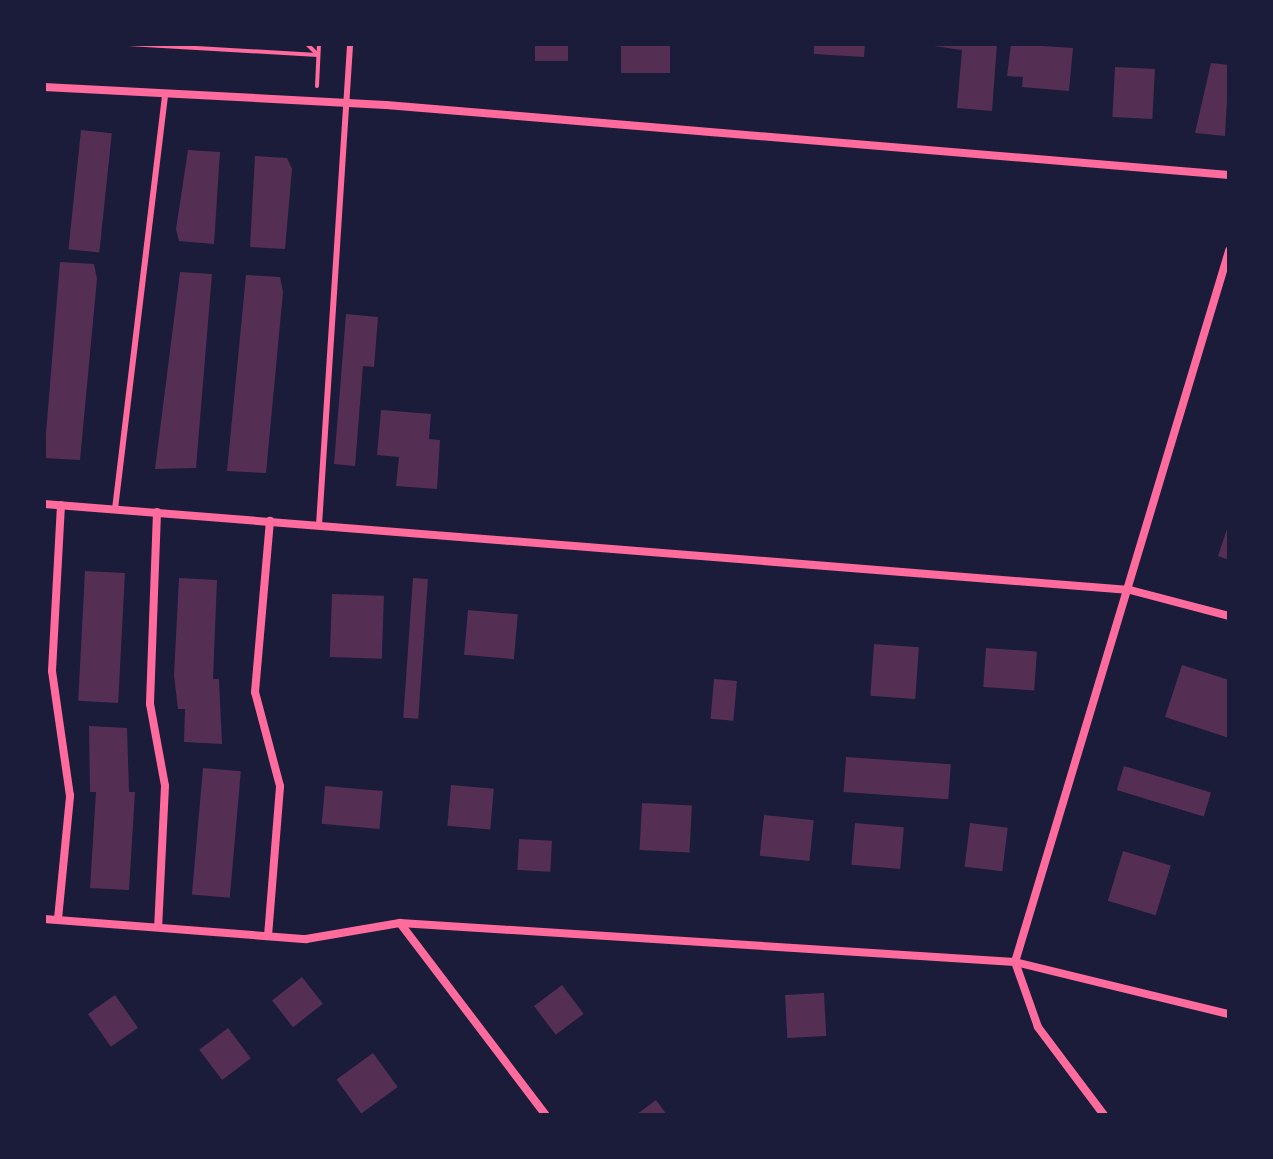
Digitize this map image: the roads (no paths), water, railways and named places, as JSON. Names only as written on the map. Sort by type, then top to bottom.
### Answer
[{"type":"street","points":[[44,87],[346,103],[1229,175]]},
{"type":"street","points":[[1104,1115],[1038,1027],[1015,962],[1130,590],[1229,251]]},
{"type":"street","points":[[44,504],[1130,590],[1229,616]]},
{"type":"street","points":[[58,919],[70,796],[52,671],[61,505]]},
{"type":"street","points":[[157,512],[150,704],[165,786],[158,927]]},
{"type":"street","points":[[268,936],[280,786],[255,692],[270,521]]},
{"type":"street","points":[[44,919],[331,938],[400,923],[1015,962],[1229,1014]]},
{"type":"street","points":[[400,923],[546,1115]]},
{"type":"lane","points":[[319,525],[350,44]]},
{"type":"lane","points":[[115,509],[165,93]]}]
